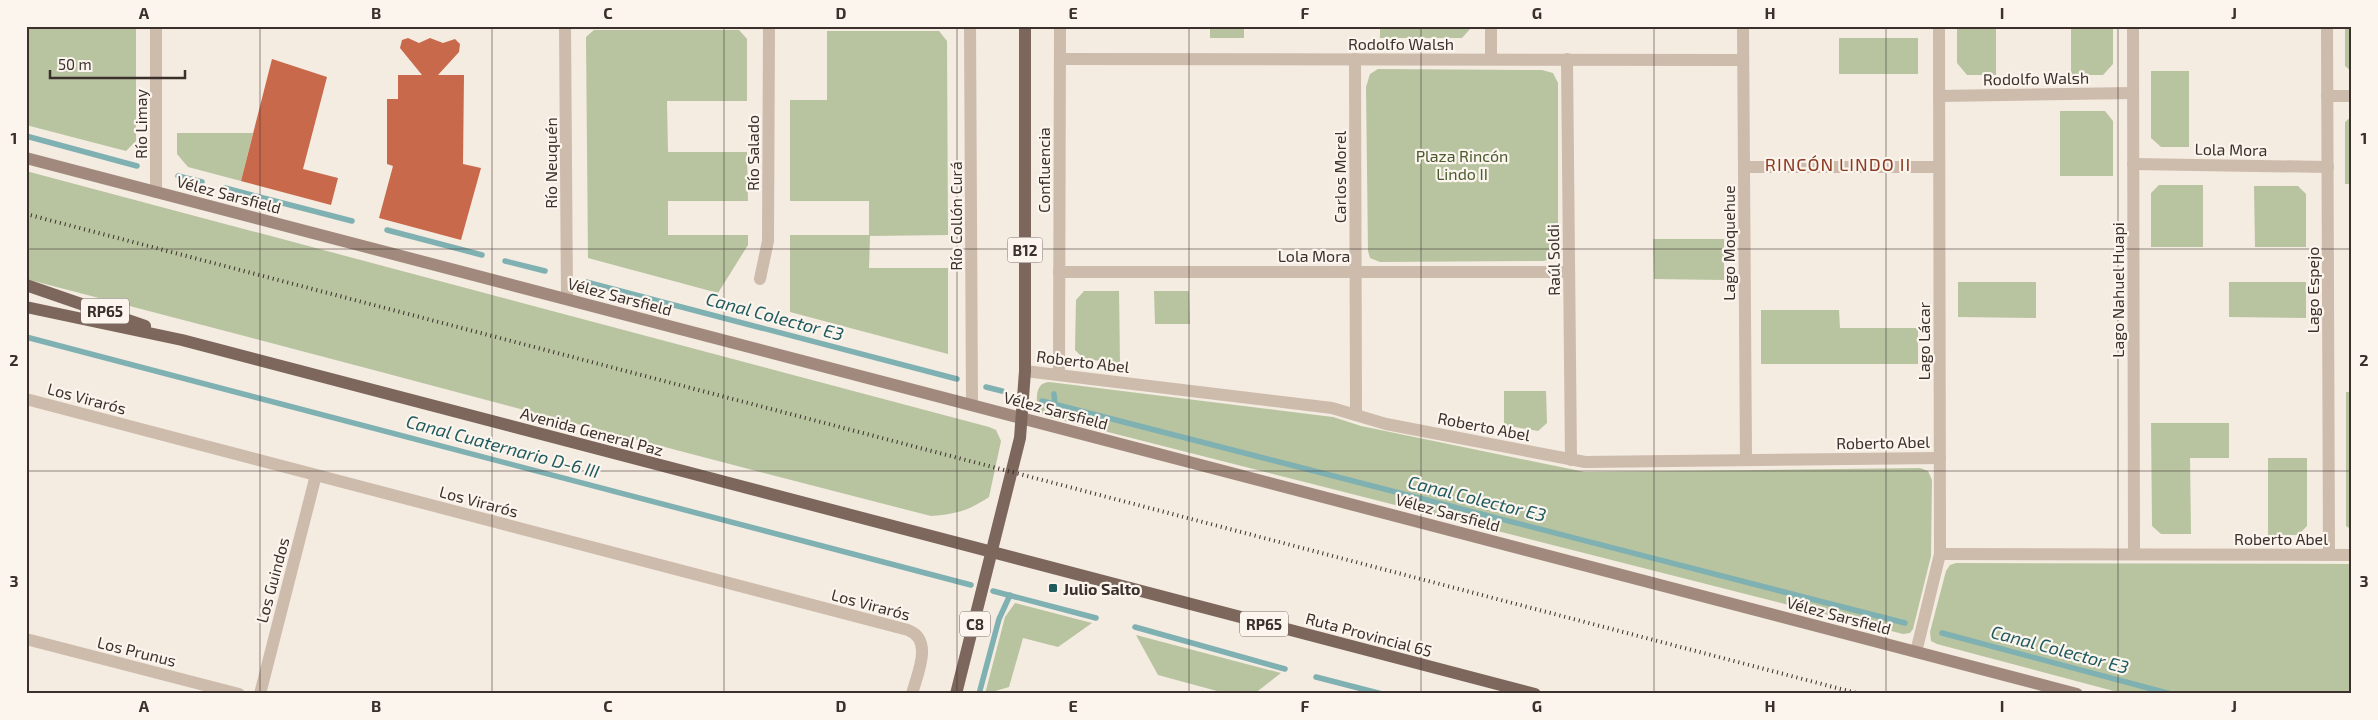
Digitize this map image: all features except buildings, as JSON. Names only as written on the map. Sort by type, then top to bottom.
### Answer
[{"type":"main road","name":"B12","points":[[993,553],[1016,458],[1023,418],[1026,371],[1025,26]]},
{"type":"main road","name":"Avenida General Paz","points":[[26,285],[182,340]]},
{"type":"main road","name":"Avenida General Paz","points":[[26,307],[182,340],[993,553]]},
{"type":"main road","name":"C8","points":[[956,694],[993,553]]},
{"type":"main road","name":"Ruta Provincial 65","points":[[993,553],[1534,694]]},
{"type":"street","name":"Río Limay","points":[[156,26],[156,192]]},
{"type":"street","name":"Río Neuquén","points":[[565,26],[567,299]]},
{"type":"street","name":"Río Salado","points":[[760,279],[767,256],[768,241],[769,26]]},
{"type":"street","name":"Río Collón Curá","points":[[970,26],[972,405]]},
{"type":"street","name":"Confluencia","points":[[1059,375],[1060,26]]},
{"type":"street","points":[[1491,26],[1491,59]]},
{"type":"street","name":"Lago Moquehue","points":[[1743,26],[1746,460]]},
{"type":"street","name":"Lago Lácar","points":[[1916,652],[1940,554],[1939,26]]},
{"type":"street","name":"Lago Nahuel Huapi","points":[[2133,26],[2134,554]]},
{"type":"street","name":"Lago Espejo","points":[[2327,26],[2329,554]]},
{"type":"street","name":"Rodolfo Walsh","points":[[1060,59],[1743,60]]},
{"type":"street","name":"Carlos Morel","points":[[1355,59],[1356,415]]},
{"type":"street","name":"Raúl Soldi","points":[[1567,59],[1571,460]]},
{"type":"street","name":"Rodolfo Walsh","points":[[1939,96],[2133,93]]},
{"type":"street","points":[[2327,96],[2352,96]]},
{"type":"street","name":"Vélez Sarsfield","points":[[26,158],[2077,694]]},
{"type":"street","name":"Lola Mora","points":[[2133,164],[2328,167]]},
{"type":"street","points":[[1744,167],[1939,167]]},
{"type":"street","name":"Lola Mora","points":[[1059,272],[1569,272]]},
{"type":"street","name":"Roberto Abel","points":[[1026,371],[1332,408],[1386,424],[1571,460],[1592,462],[1940,458]]},
{"type":"street","name":"Los Virarós","points":[[26,399],[908,630],[920,638],[922,655],[912,694]]},
{"type":"street","name":"Los Guindos","points":[[260,694],[316,475]]},
{"type":"street","name":"Roberto Abel","points":[[1940,554],[2352,554]]},
{"type":"street","name":"Los Prunus","points":[[26,639],[239,694]]},
{"type":"green space","points":[[26,26],[136,26],[136,141],[126,151],[26,125]]},
{"type":"green space","points":[[1210,26],[1244,26],[1244,38],[1210,38]]},
{"type":"green space","points":[[1380,26],[1470,26],[1470,29],[1462,38],[1380,38]]},
{"type":"green space","points":[[1957,26],[1996,26],[1996,75],[1967,75],[1957,63]]},
{"type":"green space","points":[[2071,26],[2113,26],[2113,64],[2103,75],[2071,75]]},
{"type":"green space","points":[[2345,26],[2352,26],[2352,72],[2345,66]]},
{"type":"green space","points":[[594,30],[739,30],[747,39],[747,101],[667,101],[668,152],[747,152],[748,201],[668,201],[668,235],[748,235],[748,245],[718,293],[588,258],[586,37]]},
{"type":"green space","points":[[827,31],[939,31],[947,41],[948,235],[870,236],[869,268],[948,268],[948,354],[790,312],[790,235],[869,235],[869,201],[790,201],[790,100],[827,100]]},
{"type":"green space","points":[[1839,38],[1918,38],[1918,74],[1839,74]]},
{"type":"green space","name":"Plaza Rincón Lindo II","points":[[1378,69],[1542,70],[1553,73],[1558,83],[1558,248],[1554,257],[1544,261],[1380,262],[1370,258],[1368,251],[1366,87],[1370,74]]},
{"type":"green space","points":[[2151,71],[2189,71],[2189,147],[2161,147],[2151,138]]},
{"type":"green space","points":[[2060,111],[2105,111],[2113,121],[2113,176],[2060,176]]},
{"type":"green space","points":[[2352,116],[2352,184],[2345,184],[2345,122]]},
{"type":"green space","points":[[177,133],[253,133],[241,181],[188,167],[177,154]]},
{"type":"green space","points":[[26,171],[989,427],[996,430],[1001,441],[989,497],[975,506],[961,511],[931,516],[26,279]]},
{"type":"green space","points":[[2159,185],[2203,185],[2203,247],[2151,247],[2151,193]]},
{"type":"green space","points":[[2254,186],[2298,186],[2306,194],[2306,247],[2255,247]]},
{"type":"green space","points":[[1653,239],[1724,239],[1724,280],[1654,279]]},
{"type":"green space","points":[[1958,282],[2036,282],[2036,318],[1958,317]]},
{"type":"green space","points":[[2229,282],[2306,282],[2306,318],[2229,317]]},
{"type":"green space","points":[[1084,291],[1119,291],[1120,363],[1084,359],[1075,350],[1076,300]]},
{"type":"green space","points":[[1154,291],[1189,291],[1190,324],[1155,324]]},
{"type":"green space","points":[[1761,310],[1839,310],[1840,328],[1918,328],[1918,364],[1761,364]]},
{"type":"green space","points":[[1049,382],[1333,417],[1361,426],[1585,472],[1920,468],[1928,471],[1932,480],[1931,556],[1913,629],[1910,633],[1903,634],[1045,416],[1037,409],[1037,395],[1041,385]]},
{"type":"green space","points":[[1504,391],[1546,391],[1547,423],[1538,431],[1504,425]]},
{"type":"green space","points":[[2346,392],[2352,392],[2352,530],[2346,526]]},
{"type":"green space","points":[[2151,423],[2229,423],[2229,458],[2190,458],[2191,534],[2161,534],[2152,526]]},
{"type":"green space","points":[[2268,458],[2307,458],[2307,526],[2298,535],[2268,535]]},
{"type":"green space","points":[[1956,563],[2352,564],[2352,694],[2125,694],[1937,644],[1931,641],[1930,632],[1946,571],[1950,565]]},
{"type":"green space","points":[[1015,603],[1092,623],[1058,647],[1023,638],[1009,687],[985,694],[1005,617]]},
{"type":"green space","points":[[1136,635],[1281,673],[1254,694],[1228,694],[1158,675]]},
{"type":"waterway","name":"Canal Colector E3","points":[[26,136],[137,166]]},
{"type":"waterway","name":"Canal Colector E3","points":[[178,176],[202,182]]},
{"type":"waterway","name":"Canal Colector E3","points":[[225,188],[352,221]]},
{"type":"waterway","name":"Canal Colector E3","points":[[387,230],[482,255]]},
{"type":"waterway","name":"Canal Colector E3","points":[[505,261],[545,271]]},
{"type":"waterway","name":"Canal Colector E3","points":[[586,282],[957,379]]},
{"type":"waterway","name":"Canal Cuaternario D-6 III","points":[[26,337],[971,585]]},
{"type":"waterway","name":"Canal Colector E3","points":[[986,387],[1002,391]]},
{"type":"waterway","points":[[1054,394],[1055,404]]},
{"type":"waterway","name":"Canal Colector E3","points":[[1042,401],[1905,623]]},
{"type":"waterway","name":"Canal Cuaternario D-6 III","points":[[993,591],[1096,618]]},
{"type":"waterway","points":[[979,694],[999,619],[1010,595]]},
{"type":"waterway","name":"Canal Cuaternario D-6 III","points":[[1135,627],[1285,669]]},
{"type":"waterway","name":"Canal Colector E3","points":[[1942,633],[2171,694]]},
{"type":"waterway","name":"Canal Cuaternario D-6 III","points":[[1316,677],[1382,694]]},
{"type":"railway","points":[[26,214],[1860,694]]},
{"type":"place","name":"Julio Salto","points":[[1053,588]]},
{"type":"district","name":"RINCÓN LINDO II","points":[[1838,164]]}]
